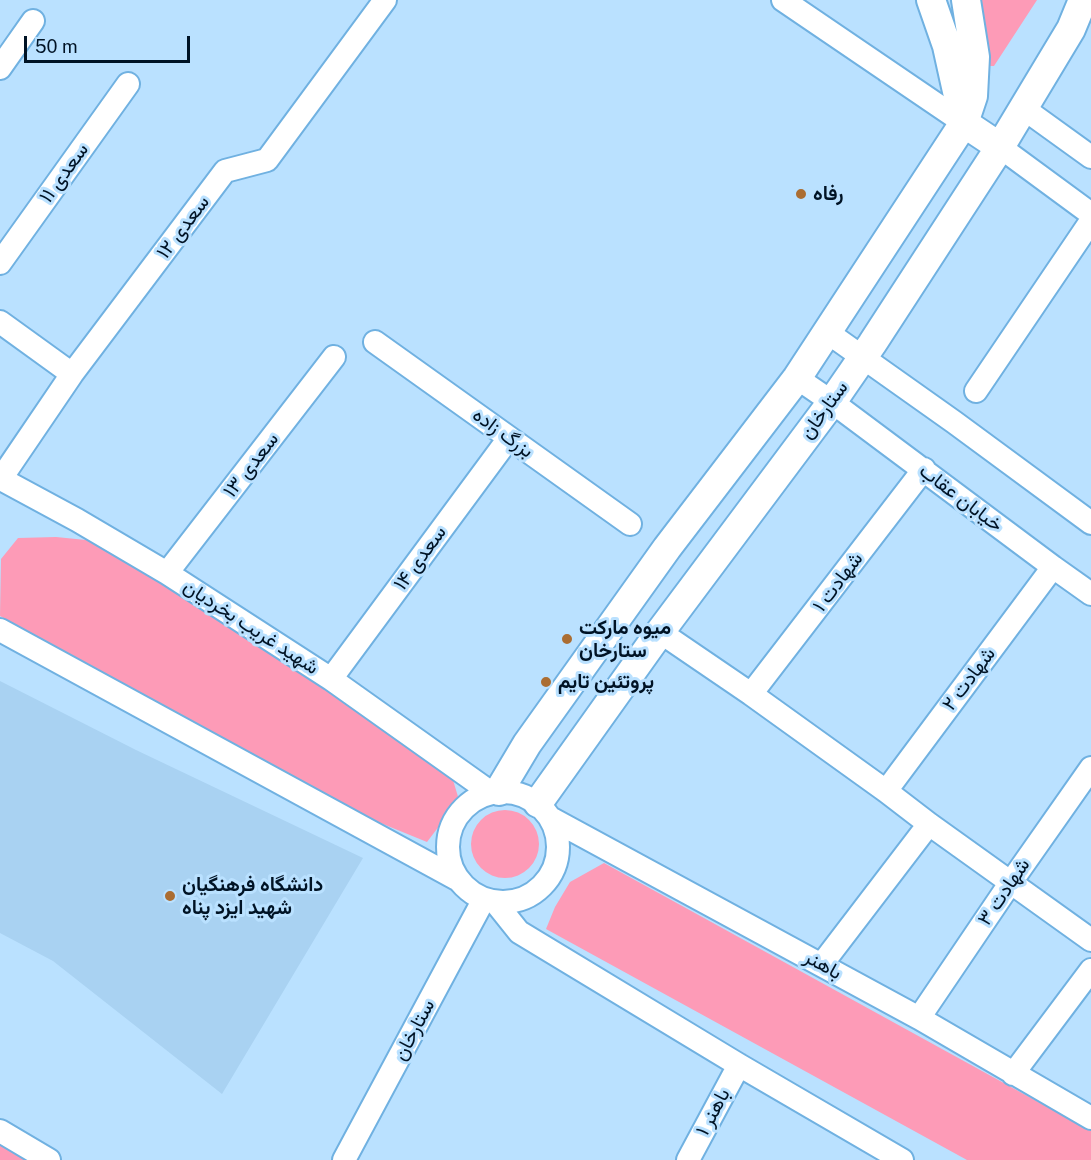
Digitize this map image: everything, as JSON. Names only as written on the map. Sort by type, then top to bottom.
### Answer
[{"type":"main road","points":[[931,0],[947,46],[964,123],[1000,147]]},
{"type":"main road","name":"ستارخان","points":[[495,792],[667,548],[797,378],[964,123],[973,96],[975,57],[966,0]]},
{"type":"main road","name":"ستارخان","points":[[545,811],[660,632],[832,402],[872,344],[1000,147],[1071,29],[1083,0]]},
{"type":"main road","points":[[1071,29],[1091,3]]},
{"type":"street","name":"سعدی ۱۲","points":[[0,479],[72,374],[225,171],[267,160],[385,0]]},
{"type":"street","points":[[783,0],[964,123]]},
{"type":"street","points":[[0,68],[33,21]]},
{"type":"street","name":"سعدی ۱۱","points":[[0,262],[128,84]]},
{"type":"street","points":[[1023,108],[1091,157]]},
{"type":"street","points":[[1000,147],[1091,214]]},
{"type":"street","points":[[976,391],[1091,221]]},
{"type":"street","points":[[0,322],[72,374]]},
{"type":"street","points":[[828,332],[1091,523]]},
{"type":"street","name":"بزرگ زاده","points":[[375,342],[630,524]]},
{"type":"street","name":"سعدی ۱۳","points":[[167,573],[334,357]]},
{"type":"street","name":"خیابان عقاب","points":[[797,378],[924,469],[1091,594]]},
{"type":"street","name":"سعدی ۱۴","points":[[331,679],[509,438]]},
{"type":"street","name":"شهادت ۱","points":[[751,694],[924,469]]},
{"type":"street","name":"شهید غریب بخردیان","points":[[0,479],[77,520],[167,573],[331,679],[495,792]]},
{"type":"street","name":"شهادت ۲","points":[[886,791],[1053,567]]},
{"type":"street","points":[[0,630],[457,879],[469,891],[489,901],[519,932],[902,1160]]},
{"type":"street","points":[[660,632],[751,694],[1091,940]]},
{"type":"street","name":"شهادت ۳","points":[[919,1018],[1091,768]]},
{"type":"street","points":[[457,879],[449,859],[448,837],[456,817],[471,801],[495,792],[512,791],[526,796],[545,811],[558,836],[559,854],[554,871],[543,885],[529,896],[513,902],[489,901]]},
{"type":"street","name":"باهنر","points":[[545,811],[919,1018],[1091,1118]]},
{"type":"street","points":[[822,964],[929,824]]},
{"type":"street","name":"ستارخان","points":[[344,1160],[489,901]]},
{"type":"street","points":[[1013,1074],[1091,970]]},
{"type":"street","name":"باهنر ۱","points":[[687,1160],[739,1065]]},
{"type":"street","points":[[0,1131],[50,1160]]},
{"type":"shaded area","points":[[969,0],[1037,0],[994,66],[985,66]]},
{"type":"shaded area","points":[[56,537],[96,541],[450,770],[459,800],[427,842],[378,822],[0,616],[1,559],[18,538]]},
{"type":"shaded area","name":"دانشگاه فرهنگیان شهید ایزد پناه","points":[[0,681],[136,750],[363,858],[222,1094],[53,961],[0,933]]},
{"type":"shaded area","points":[[505,810],[518,813],[529,820],[536,831],[539,844],[536,857],[529,868],[518,875],[505,878],[492,875],[481,868],[474,857],[471,844],[474,831],[481,820],[492,813]]},
{"type":"shaded area","points":[[604,863],[1091,1131],[1091,1160],[967,1160],[546,929],[555,907],[570,882]]},
{"type":"shaded area","points":[[0,1143],[29,1160],[0,1160]]},
{"type":"place","name":"رفاه","points":[[801,194]]},
{"type":"place","name":"میوه مارکت ستارخان","points":[[567,639]]},
{"type":"place","name":"پروتئین تایم","points":[[546,682]]},
{"type":"place","name":"دانشگاه فرهنگیان شهید ایزد پناه","points":[[170,896]]}]
